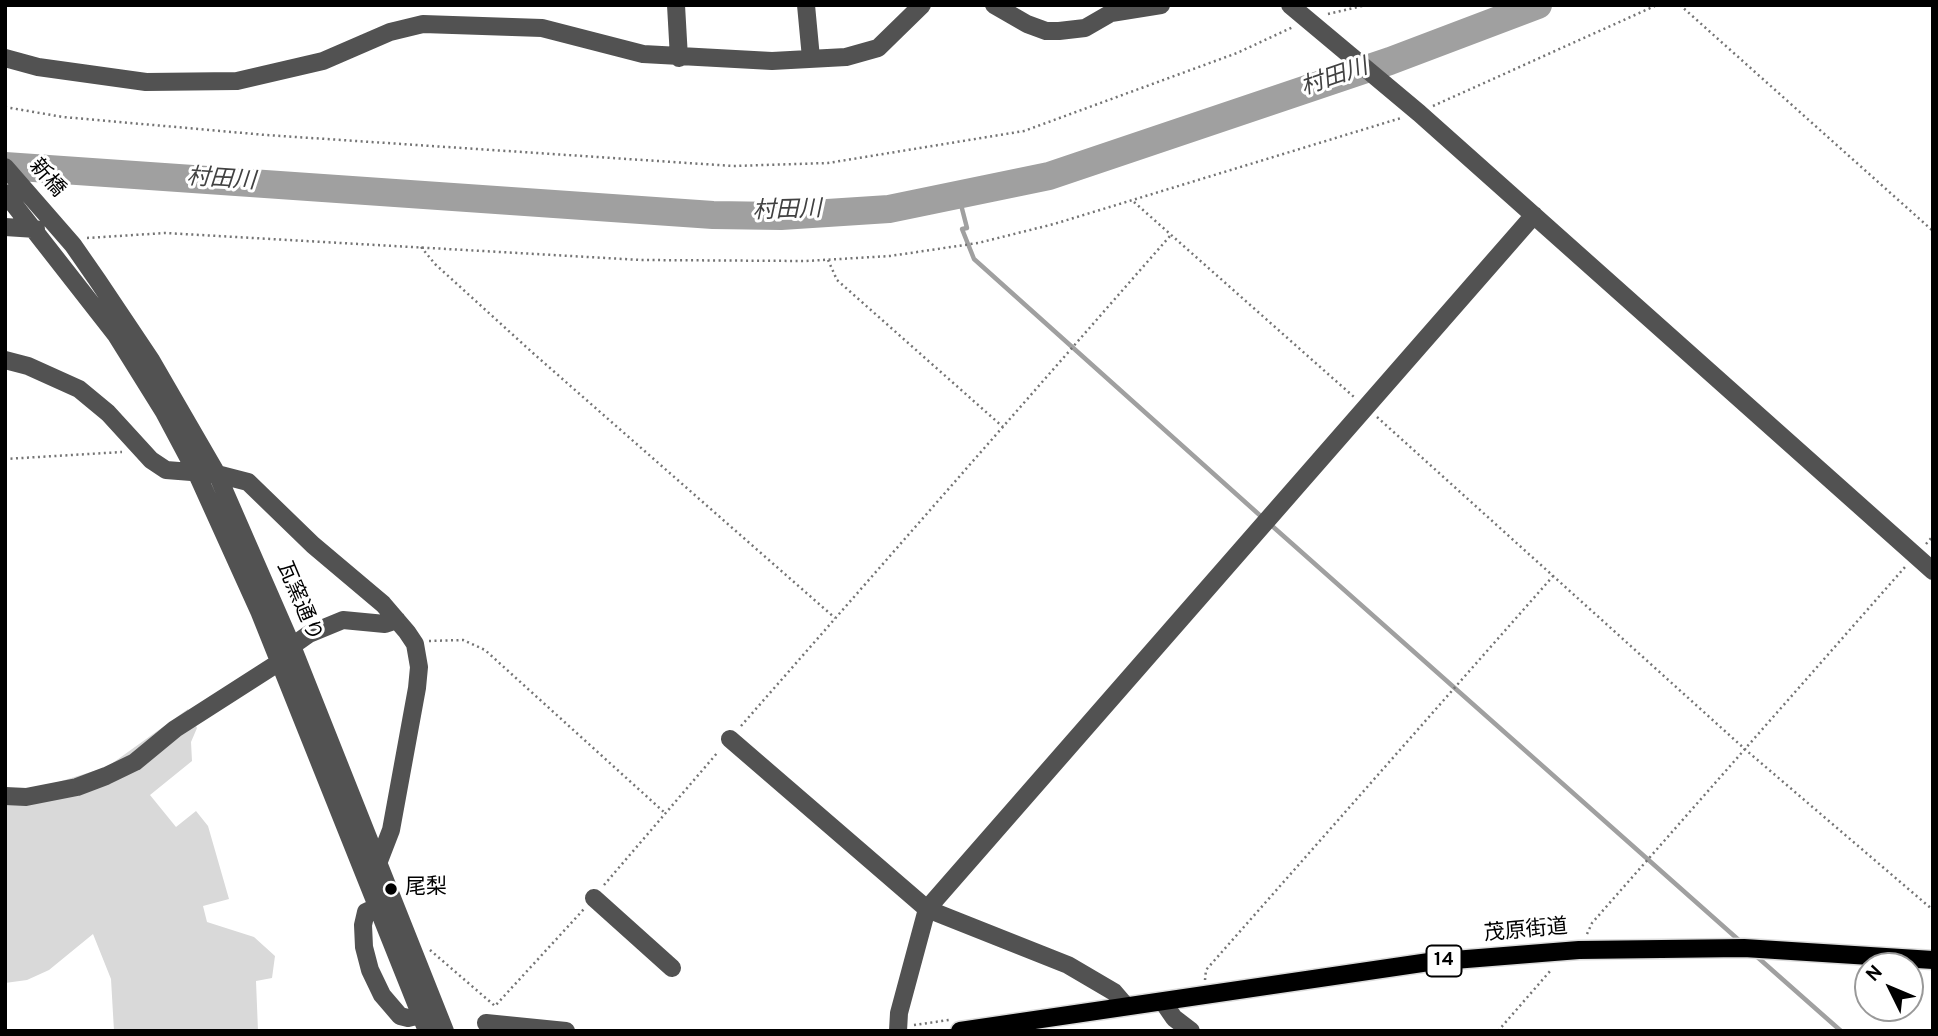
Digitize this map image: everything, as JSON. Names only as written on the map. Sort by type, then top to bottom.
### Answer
[{"type":"main road","name":"茂原街道","points":[[960,1031],[1429,962],[1580,950],[1744,948],[1933,960]]},
{"type":"street","points":[[676,5],[679,58]]},
{"type":"street","points":[[806,5],[811,58]]},
{"type":"street","points":[[5,58],[38,67],[146,82],[237,81],[314,64],[390,32],[423,24],[542,28],[586,37],[630,52],[679,58],[772,61],[846,57],[878,48],[922,5]]},
{"type":"street","points":[[994,5],[1027,24],[1045,31],[1059,32],[1085,28],[1111,13],[1161,5]]},
{"type":"street","points":[[1290,5],[1419,113],[1933,571]]},
{"type":"street","name":"新橋","points":[[5,167],[44,224]]},
{"type":"street","name":"新橋","points":[[5,193],[44,224]]},
{"type":"street","points":[[898,1031],[899,1013],[927,909],[1534,215]]},
{"type":"street","points":[[5,227],[44,224]]},
{"type":"street","name":"瓦窯通り","points":[[44,224],[73,245],[151,360],[218,474],[292,646],[445,1031]]},
{"type":"street","name":"瓦窯通り","points":[[44,224],[164,412],[197,474],[259,611],[424,1023]]},
{"type":"street","points":[[5,360],[38,369],[79,389],[108,413],[143,451],[166,470],[239,478],[255,487],[307,540],[383,604],[415,644],[419,667],[417,688],[391,830],[379,861]]},
{"type":"street","points":[[292,646],[309,634],[343,620],[385,624],[397,620]]},
{"type":"street","points":[[5,796],[26,796],[67,789],[106,776],[135,762],[175,729],[278,663]]},
{"type":"street","points":[[730,739],[927,909],[1068,965],[1114,992],[1126,1006]]},
{"type":"street","points":[[594,898],[672,968]]},
{"type":"street","points":[[379,906],[366,912],[363,925],[364,947],[370,970],[382,995],[400,1016],[424,1023]]},
{"type":"street","points":[[1163,1002],[1174,1018],[1191,1031]]},
{"type":"street","points":[[495,1006],[485,1027],[566,1031]]},
{"type":"path","points":[[5,107],[63,117],[266,135],[733,166],[828,163],[914,152],[1024,131],[1237,53],[1307,19],[1366,5]]},
{"type":"path","points":[[73,245],[100,236],[165,233],[641,260],[828,260],[890,256],[978,243],[1133,200],[1419,113],[1657,5]]},
{"type":"path","points":[[1680,5],[1933,231]]},
{"type":"path","points":[[1133,200],[1747,751],[1933,910]]},
{"type":"path","points":[[415,644],[463,640],[485,650],[666,813],[1170,236]]},
{"type":"path","points":[[421,247],[435,264],[534,354],[835,618]]},
{"type":"path","points":[[828,260],[837,279],[1003,427]]},
{"type":"path","points":[[5,459],[143,451]]},
{"type":"path","points":[[1580,950],[1592,923],[1747,751],[1915,556]]},
{"type":"path","points":[[1204,995],[1206,970],[1554,575]]},
{"type":"path","points":[[412,945],[433,951],[495,1006]]},
{"type":"path","points":[[1498,1031],[1551,969],[1560,952]]},
{"type":"shaded area","points":[[188,709],[197,728],[191,742],[192,761],[150,795],[176,827],[196,811],[208,826],[229,899],[203,906],[207,922],[254,937],[275,956],[272,978],[256,981],[258,1031],[114,1031],[111,979],[93,934],[49,970],[27,980],[5,983],[5,789],[17,791],[55,783],[107,767]]},
{"type":"waterway","name":"村田川","points":[[5,166],[713,215],[781,216],[889,209],[1049,176],[1390,61],[1538,5]]},
{"type":"waterway","points":[[959,197],[967,228],[962,229],[974,259],[1264,519]]},
{"type":"waterway","points":[[1271,525],[1741,942]]},
{"type":"waterway","points":[[1755,955],[1841,1031]]},
{"type":"place","name":"尾梨","points":[[391,889]]}]
